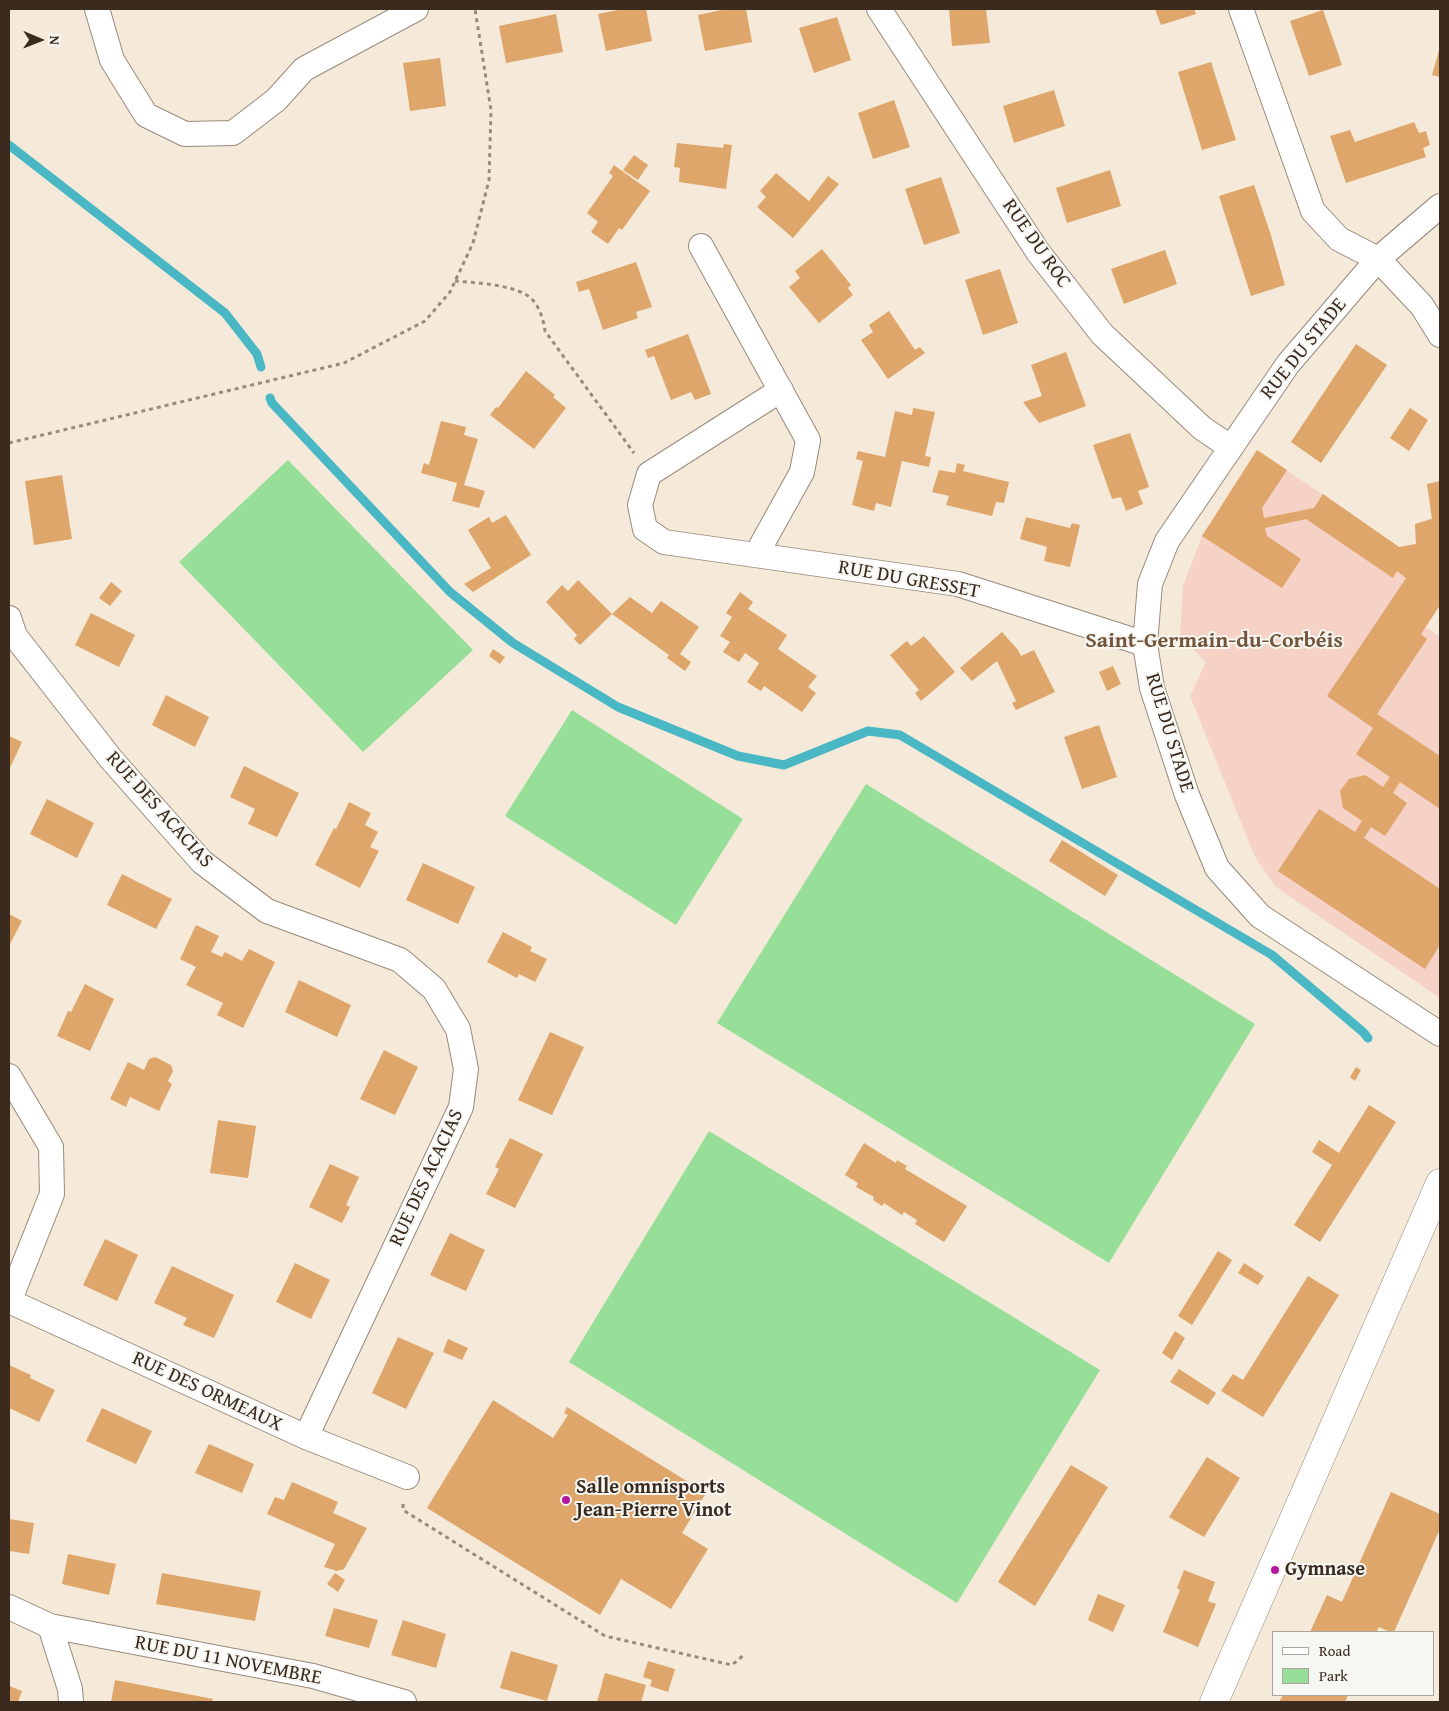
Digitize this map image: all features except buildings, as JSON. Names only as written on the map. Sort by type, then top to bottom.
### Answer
[{"type":"street","points":[[97,9],[112,60],[146,115],[185,134],[233,133],[276,100],[304,69],[416,9]]},
{"type":"street","name":"RUE DU ROC","points":[[879,9],[1038,252],[1102,334],[1202,428],[1230,447]]},
{"type":"street","points":[[1241,9],[1313,211],[1339,239],[1378,258],[1422,306],[1440,335]]},
{"type":"street","name":"RUE DU STADE","points":[[1440,206],[1378,258],[1288,364],[1166,541],[1150,584],[1145,644],[1152,688],[1187,795],[1217,868],[1260,916],[1440,1034]]},
{"type":"street","points":[[701,246],[808,440],[802,472],[756,555]]},
{"type":"street","points":[[649,474],[781,390]]},
{"type":"street","name":"RUE DU GRESSET","points":[[649,474],[640,505],[645,529],[664,542],[958,584],[1145,644]]},
{"type":"street","name":"RUE DES ACACIAS","points":[[11,630],[111,759],[202,862],[268,912],[400,960],[434,989],[458,1029],[466,1069],[461,1107],[306,1437]]},
{"type":"street","points":[[9,1076],[51,1147],[52,1194],[9,1302]]},
{"type":"street","points":[[1214,1702],[1440,1183]]},
{"type":"street","name":"RUE DES ORMEAUX","points":[[9,1302],[306,1437],[407,1477]]},
{"type":"street","name":"RUE DU 11 NOVEMBRE","points":[[9,1607],[50,1626],[313,1676],[404,1702]]},
{"type":"street","points":[[50,1626],[70,1689],[71,1702]]},
{"type":"path","points":[[9,443],[344,363],[425,321],[450,292],[455,281],[472,243],[489,180],[491,110],[475,9]]},
{"type":"path","points":[[455,281],[507,288],[526,294],[535,303],[544,318],[545,331],[649,474]]},
{"type":"path","points":[[407,1477],[403,1510],[606,1636],[732,1666],[745,1654]]},
{"type":"shaded area","points":[[1257,450],[1399,547],[1416,544],[1415,524],[1432,518],[1427,484],[1440,481],[1440,605],[1426,627],[1440,637],[1440,998],[1276,887],[1255,857],[1190,696],[1206,662],[1180,635],[1183,586],[1202,536]]},
{"type":"green space","points":[[288,460],[473,650],[363,752],[179,562]]},
{"type":"green space","points":[[572,710],[743,819],[676,925],[505,816]]},
{"type":"green space","points":[[866,784],[1255,1024],[1109,1263],[717,1023]]},
{"type":"green space","points":[[709,1131],[1100,1370],[957,1603],[569,1362]]},
{"type":"waterway","points":[[9,145],[225,313],[257,354],[261,367]]},
{"type":"waterway","points":[[270,398],[272,403],[450,592],[513,643],[618,707],[738,756],[784,765],[868,731],[900,735],[1272,955],[1368,1038]]},
{"type":"place","name":"Salle omnisports Jean-Pierre Vinot","points":[[566,1500]]},
{"type":"place","name":"Gymnase","points":[[1275,1570]]},
{"type":"district","name":"Saint-Germain-du-Corbéis","points":[[1214,641]]}]
